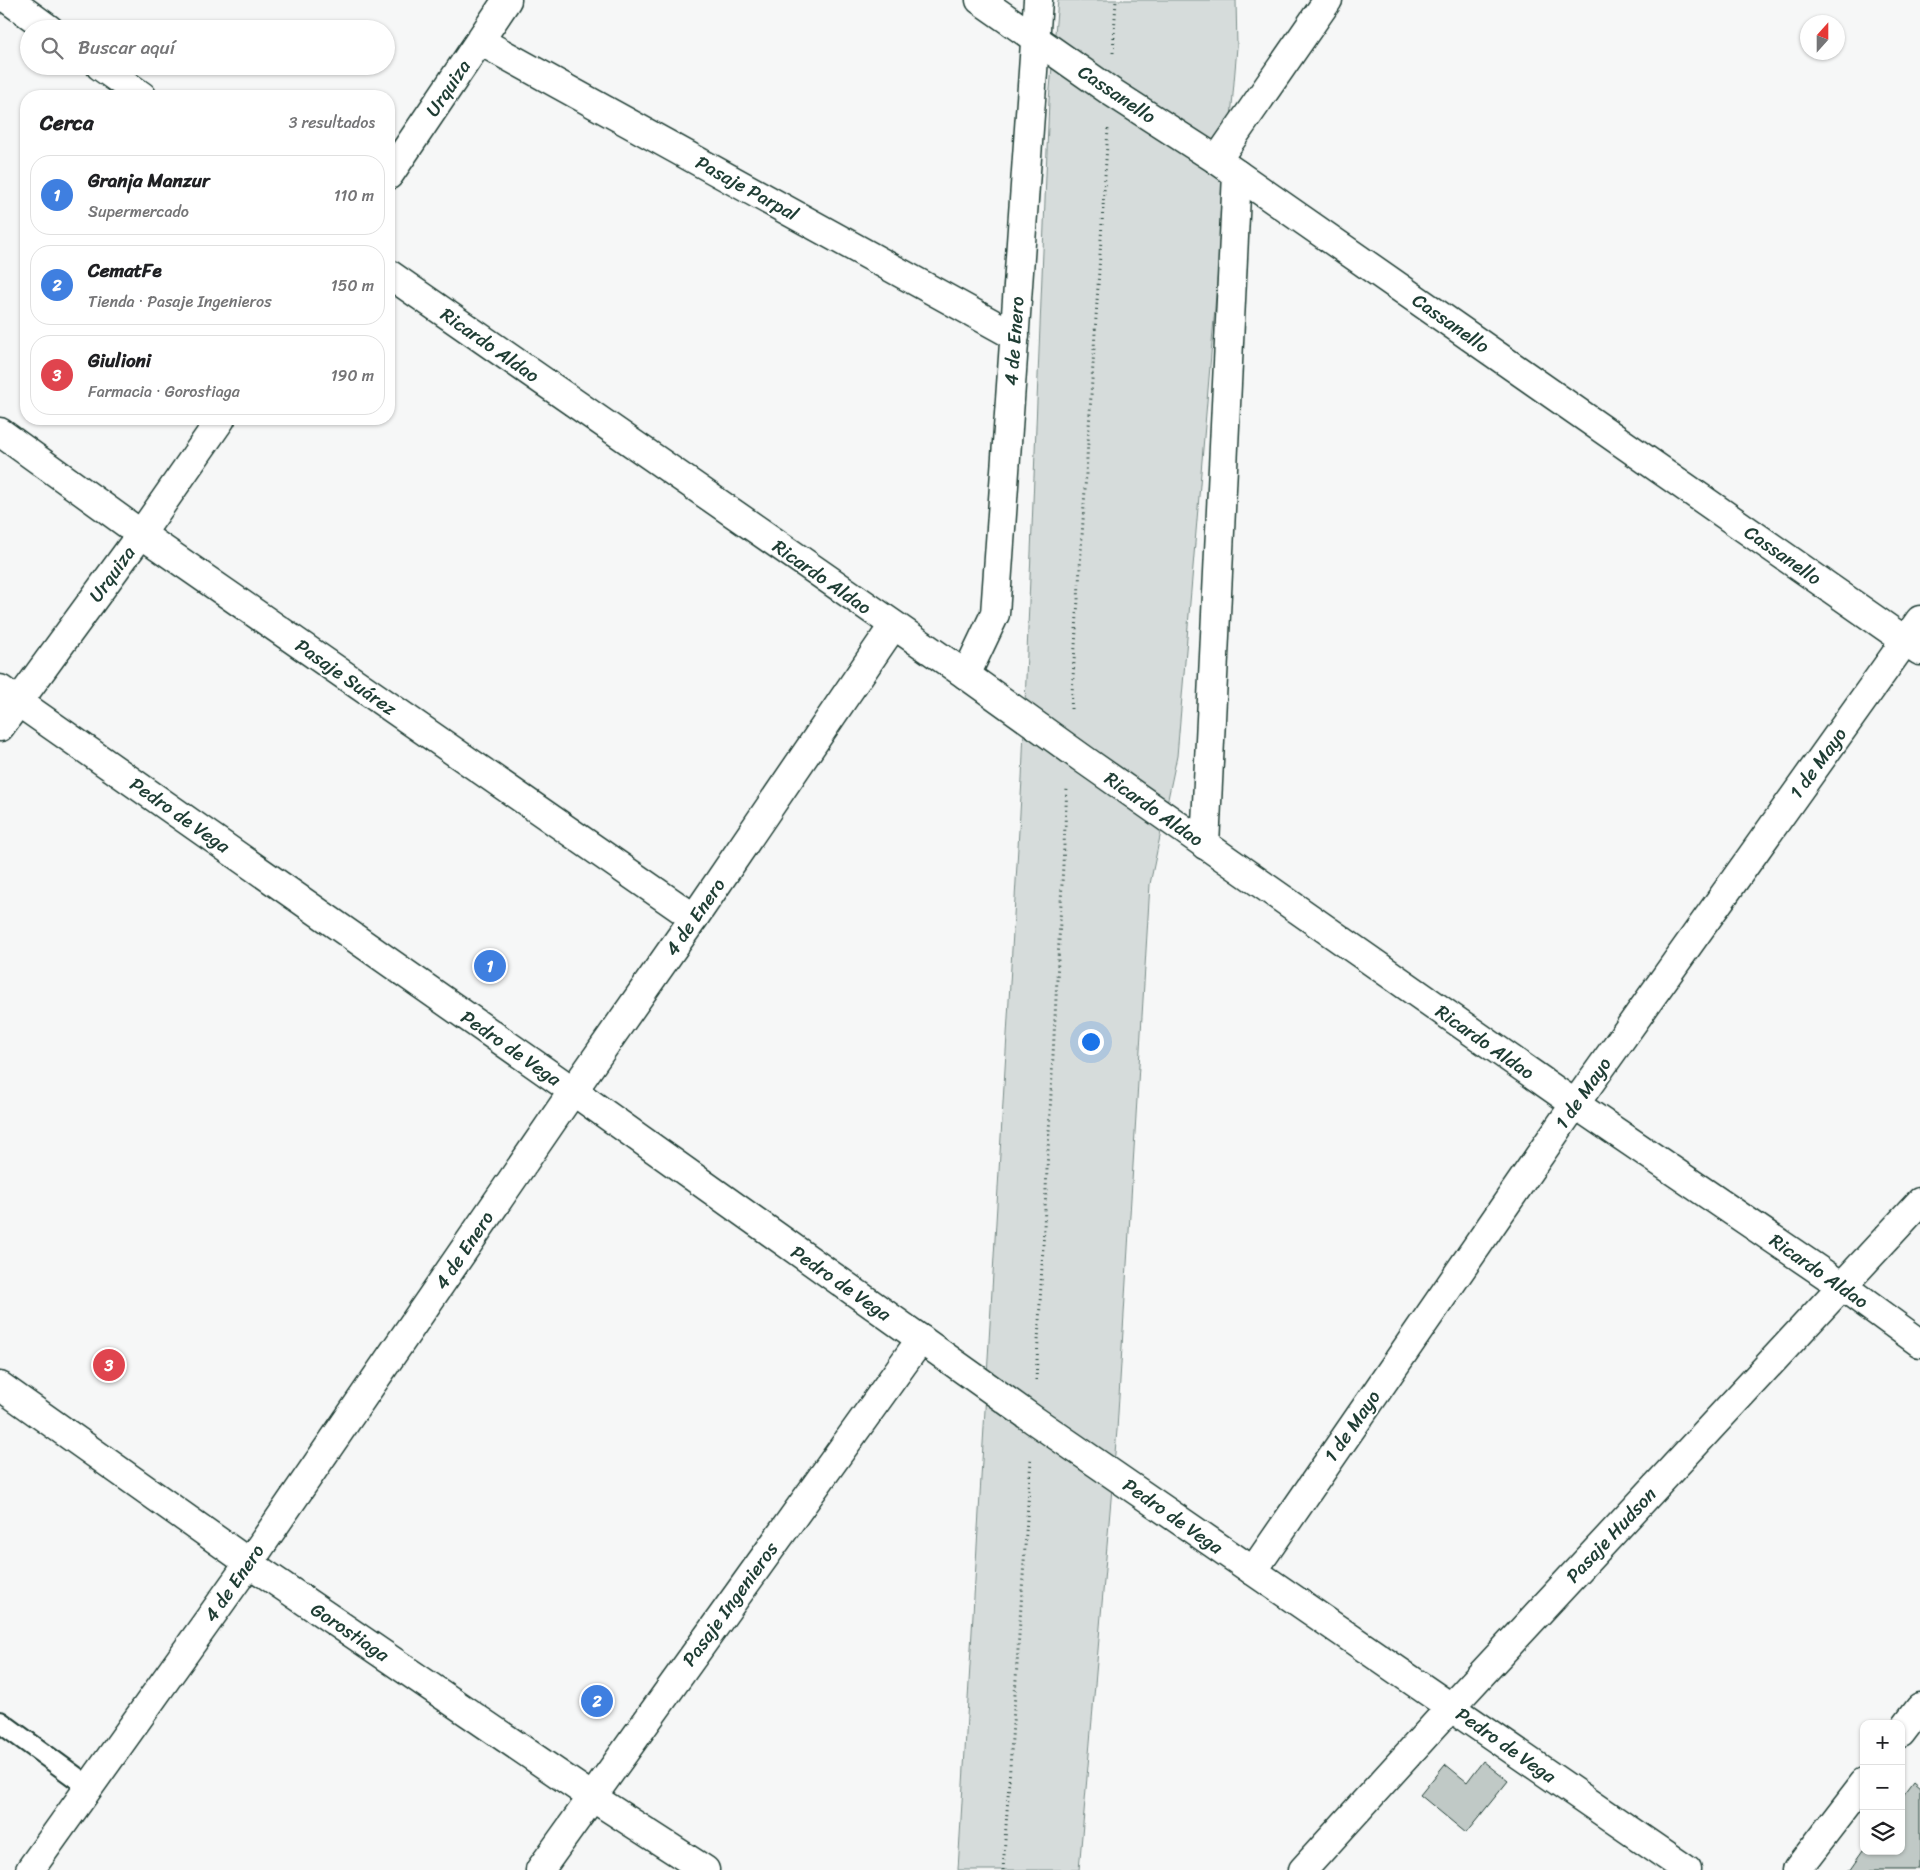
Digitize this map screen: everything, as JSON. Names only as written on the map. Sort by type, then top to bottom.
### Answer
[{"type":"street","points":[[9,0],[37,20]]},
{"type":"street","name":"Urquiza","points":[[395,167],[507,0]]},
{"type":"street","name":"Cassanello","points":[[980,0],[1110,91],[1227,167],[1915,637]]},
{"type":"street","name":"4 de Enero","points":[[966,675],[995,614],[1038,0]]},
{"type":"street","points":[[1204,845],[1227,167],[1328,0]]},
{"type":"street","name":"Pasaje Parpal","points":[[480,41],[1014,336]]},
{"type":"street","points":[[113,75],[134,90]]},
{"type":"street","name":"Ricardo Aldao","points":[[395,278],[966,675],[1204,845],[1575,1104],[1842,1286],[1920,1343]]},
{"type":"street","name":"Urquiza","points":[[0,727],[9,695],[141,534],[217,425]]},
{"type":"street","name":"Pasaje Suárez","points":[[0,432],[141,534],[694,918]]},
{"type":"street","name":"4 de Enero","points":[[30,1870],[249,1563],[893,626]]},
{"type":"street","name":"1 de Mayo","points":[[1253,1571],[1575,1104],[1915,637]]},
{"type":"street","name":"Pedro de Vega","points":[[9,695],[573,1091],[1034,1420],[1687,1870]]},
{"type":"street","name":"Pasaje Hudson","points":[[1303,1870],[1451,1707],[1920,1202]]},
{"type":"street","name":"Pasaje Ingenieros","points":[[540,1870],[921,1339]]},
{"type":"street","name":"Gorostiaga","points":[[0,1386],[249,1563],[592,1797],[705,1870]]},
{"type":"street","points":[[1905,1728],[1920,1708]]},
{"type":"street","points":[[1798,1870],[1860,1787]]},
{"type":"lane","points":[[0,1722],[89,1787]]},
{"type":"path","points":[[1003,1870],[1034,1420],[1069,748],[1116,0]]},
{"type":"shaded area","points":[[1058,0],[1236,0],[1237,47],[1177,756],[1150,884],[1117,1430],[1079,1870],[958,1870],[1022,779],[1049,100]]},
{"type":"building","points":[[1483,1761],[1508,1781],[1466,1833],[1420,1795],[1445,1764],[1467,1782]]},
{"type":"building","points":[[1913,1782],[1920,1788],[1920,1870],[1850,1870],[1860,1855],[1905,1855],[1905,1793]]},
{"type":"place","name":"Granja Manzur","points":[[490,966]]},
{"type":"place","name":"Giulioni","points":[[109,1365]]},
{"type":"place","name":"CematFe","points":[[597,1701]]}]
